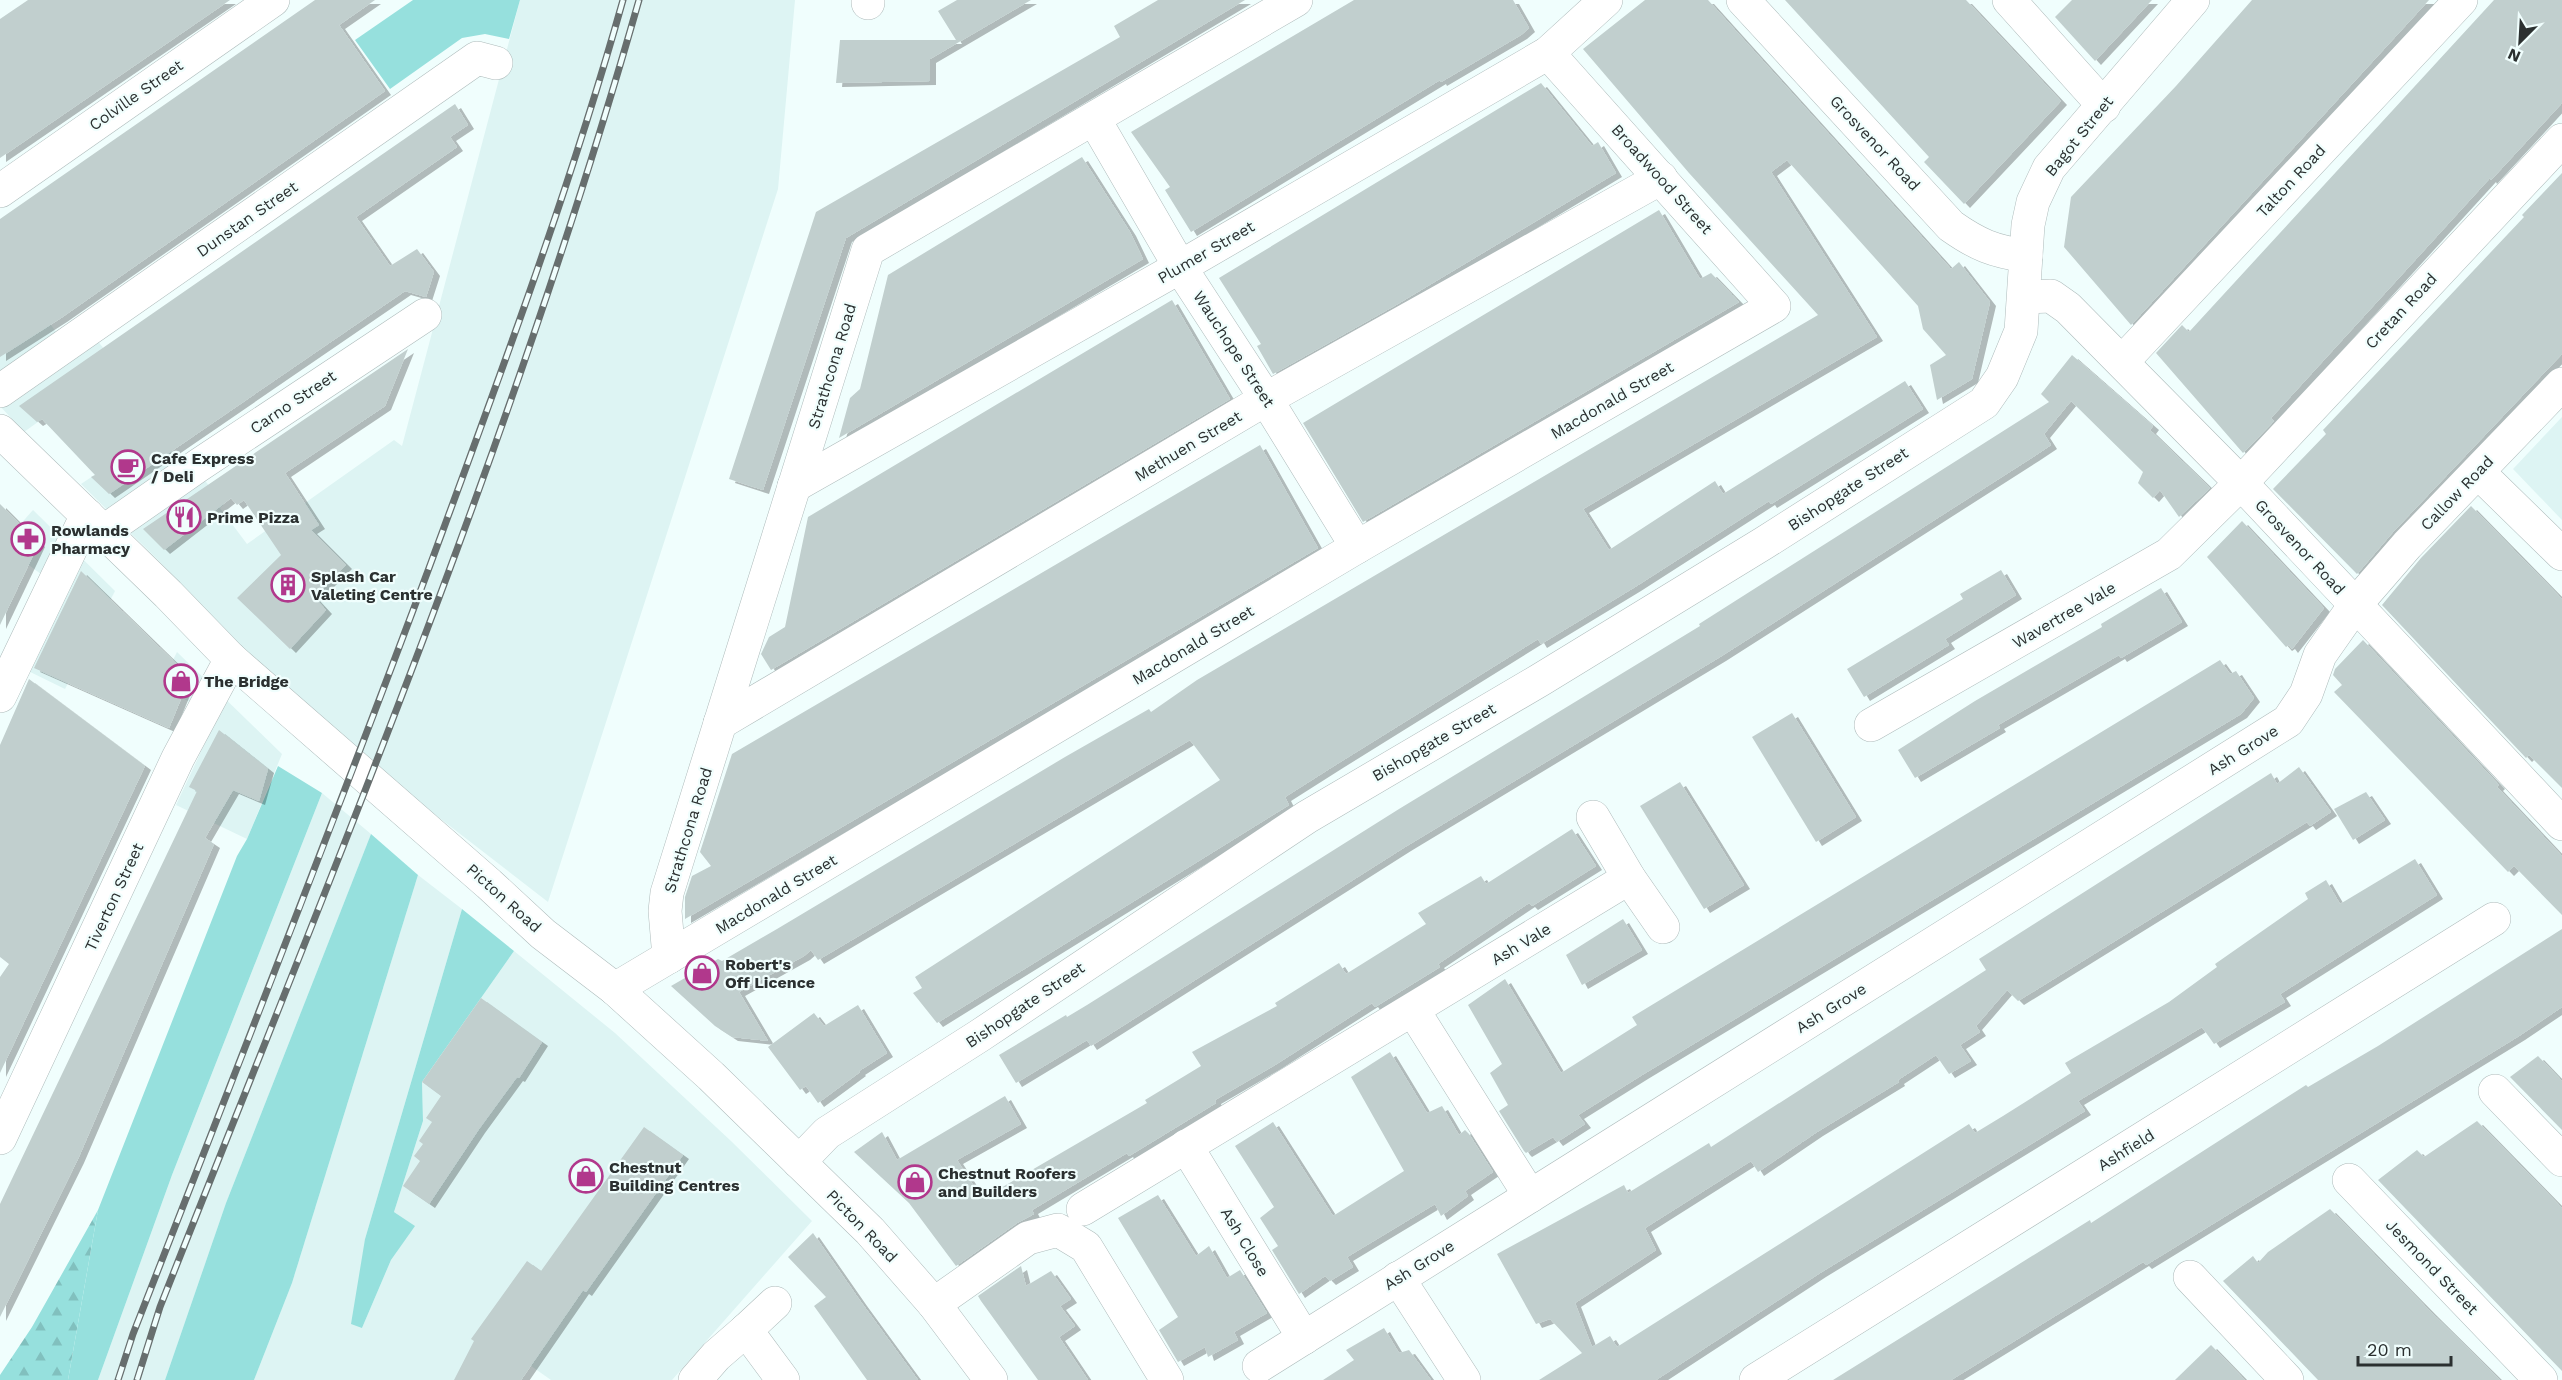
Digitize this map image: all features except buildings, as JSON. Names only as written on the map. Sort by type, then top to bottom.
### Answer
[{"type":"street","name":"Colville Street","points":[[0,191],[273,0]]},
{"type":"street","name":"Strathcona Road","points":[[669,957],[665,911],[667,893],[868,250],[1296,0]]},
{"type":"street","name":"Plumer Street","points":[[794,486],[1180,267],[1548,53],[1606,0]]},
{"type":"street","name":"Grosvenor Road","points":[[1743,0],[1951,226],[1971,241],[1996,252],[2026,256]]},
{"type":"street","points":[[2009,0],[2104,106]]},
{"type":"street","name":"Bagot Street","points":[[2024,297],[2028,225],[2033,202],[2049,168],[2193,0]]},
{"type":"street","name":"Talton Road","points":[[2122,362],[2461,0]]},
{"type":"street","name":"Broadwood Street","points":[[1548,53],[1774,306]]},
{"type":"street","name":"Dunstan Street","points":[[0,391],[477,58],[496,63]]},
{"type":"street","name":"Wauchope Street","points":[[1094,119],[1180,267],[1266,399],[1357,547]]},
{"type":"street","name":"Cretan Road","points":[[2241,483],[2562,140]]},
{"type":"street","name":"Methuen Street","points":[[720,723],[1266,399],[1661,178]]},
{"type":"street","name":"Grosvenor Road","points":[[2024,297],[2051,296],[2068,308],[2241,483],[2562,824]]},
{"type":"street","name":"Bishopgate Street","points":[[799,1162],[827,1133],[979,1036],[1307,817],[1550,675],[1984,403],[1996,388],[2012,357],[2020,331],[2024,297]]},
{"type":"street","name":"Macdonald Street","points":[[615,989],[1357,547],[1774,306]]},
{"type":"street","name":"Carno Street","points":[[95,524],[208,459],[425,315]]},
{"type":"street","name":"Callow Road","points":[[2355,605],[2407,545],[2562,384]]},
{"type":"street","name":"Picton Road","points":[[0,430],[231,659],[543,934],[615,989],[711,1076],[870,1231],[934,1304],[991,1380]]},
{"type":"street","points":[[2478,472],[2562,554]]},
{"type":"street","name":"Wavertree Vale","points":[[1871,724],[2169,554],[2241,483]]},
{"type":"street","points":[[3,682],[95,524]]},
{"type":"street","name":"Ash Grove","points":[[1259,1366],[2288,721],[2306,694],[2319,655],[2355,605]]},
{"type":"street","name":"Tiverton Street","points":[[0,1138],[178,758],[231,659]]},
{"type":"street","points":[[1593,817],[1629,878],[1663,927]]},
{"type":"street","name":"Ash Vale","points":[[1083,1209],[1629,878]]},
{"type":"street","name":"Ashfield","points":[[1756,1380],[2494,919]]},
{"type":"street","points":[[1413,1010],[1530,1196]]},
{"type":"street","points":[[2495,1091],[2562,1160]]},
{"type":"street","name":"Ash Close","points":[[1186,1146],[1304,1338]]},
{"type":"street","name":"Jesmond Street","points":[[2349,1180],[2541,1380]]},
{"type":"street","points":[[934,1304],[1028,1238],[1058,1230],[1086,1247],[1167,1380]]},
{"type":"street","points":[[2190,1277],[2287,1380]]},
{"type":"street","points":[[1398,1278],[1464,1380]]},
{"type":"street","points":[[695,1380],[716,1356],[775,1303]]},
{"type":"street","points":[[746,1330],[783,1380]]},
{"type":"shaded area","points":[[520,0],[795,0],[778,189],[548,902],[314,721],[81,484],[159,432],[177,458],[202,477],[224,504],[220,508],[247,544],[394,440],[402,446]]},
{"type":"shaded area","points":[[0,254],[56,332],[96,339],[117,365],[24,432],[0,406]]},
{"type":"shaded area","points":[[2562,417],[2562,520],[2513,469]]},
{"type":"shaded area","points":[[33,510],[115,591],[65,689],[22,668],[61,589],[2,545]]},
{"type":"shaded area","points":[[177,652],[282,754],[247,839],[176,805],[214,724],[188,701],[160,686]]},
{"type":"shaded area","points":[[322,793],[371,834],[226,1203],[165,1380],[98,1380],[172,1175]]},
{"type":"shaded area","name":"Chestnut Building Centres","points":[[418,875],[462,909],[365,1239],[362,1328],[391,1260],[414,1226],[394,1212],[423,1121],[422,1082],[514,951],[615,1033],[731,1141],[812,1221],[672,1380],[551,1380],[524,1361],[514,1380],[254,1380],[292,1283]]},
{"type":"green space","points":[[413,0],[520,0],[509,39],[485,34],[462,38],[390,89],[355,40]]},
{"type":"green space","points":[[278,766],[322,793],[172,1175],[98,1380],[68,1380],[98,1210],[237,856],[247,839]]},
{"type":"green space","points":[[371,834],[418,875],[292,1283],[254,1380],[165,1380],[226,1203]]},
{"type":"green space","points":[[462,909],[514,951],[422,1082],[423,1121],[394,1212],[415,1226],[391,1260],[362,1328],[351,1324],[365,1239]]},
{"type":"green space","points":[[98,1210],[68,1380],[0,1380],[0,1375],[32,1327]]},
{"type":"railway","points":[[118,1380],[133,1334],[356,760],[481,427],[580,143],[623,0]]},
{"type":"railway","points":[[137,1380],[160,1307],[353,822],[476,496],[589,167],[639,0]]},
{"type":"place","name":"Cafe Express / Deli","points":[[128,467]]},
{"type":"place","name":"Prime Pizza","points":[[184,517]]},
{"type":"place","name":"Rowlands Pharmacy","points":[[28,539]]},
{"type":"place","name":"Splash Car Valeting Centre","points":[[288,585]]},
{"type":"place","name":"The Bridge","points":[[181,681]]},
{"type":"place","name":"Robert's Off Licence","points":[[702,973]]},
{"type":"place","name":"Chestnut Building Centres","points":[[586,1176]]},
{"type":"place","name":"Chestnut Roofers and Builders","points":[[915,1182]]}]
